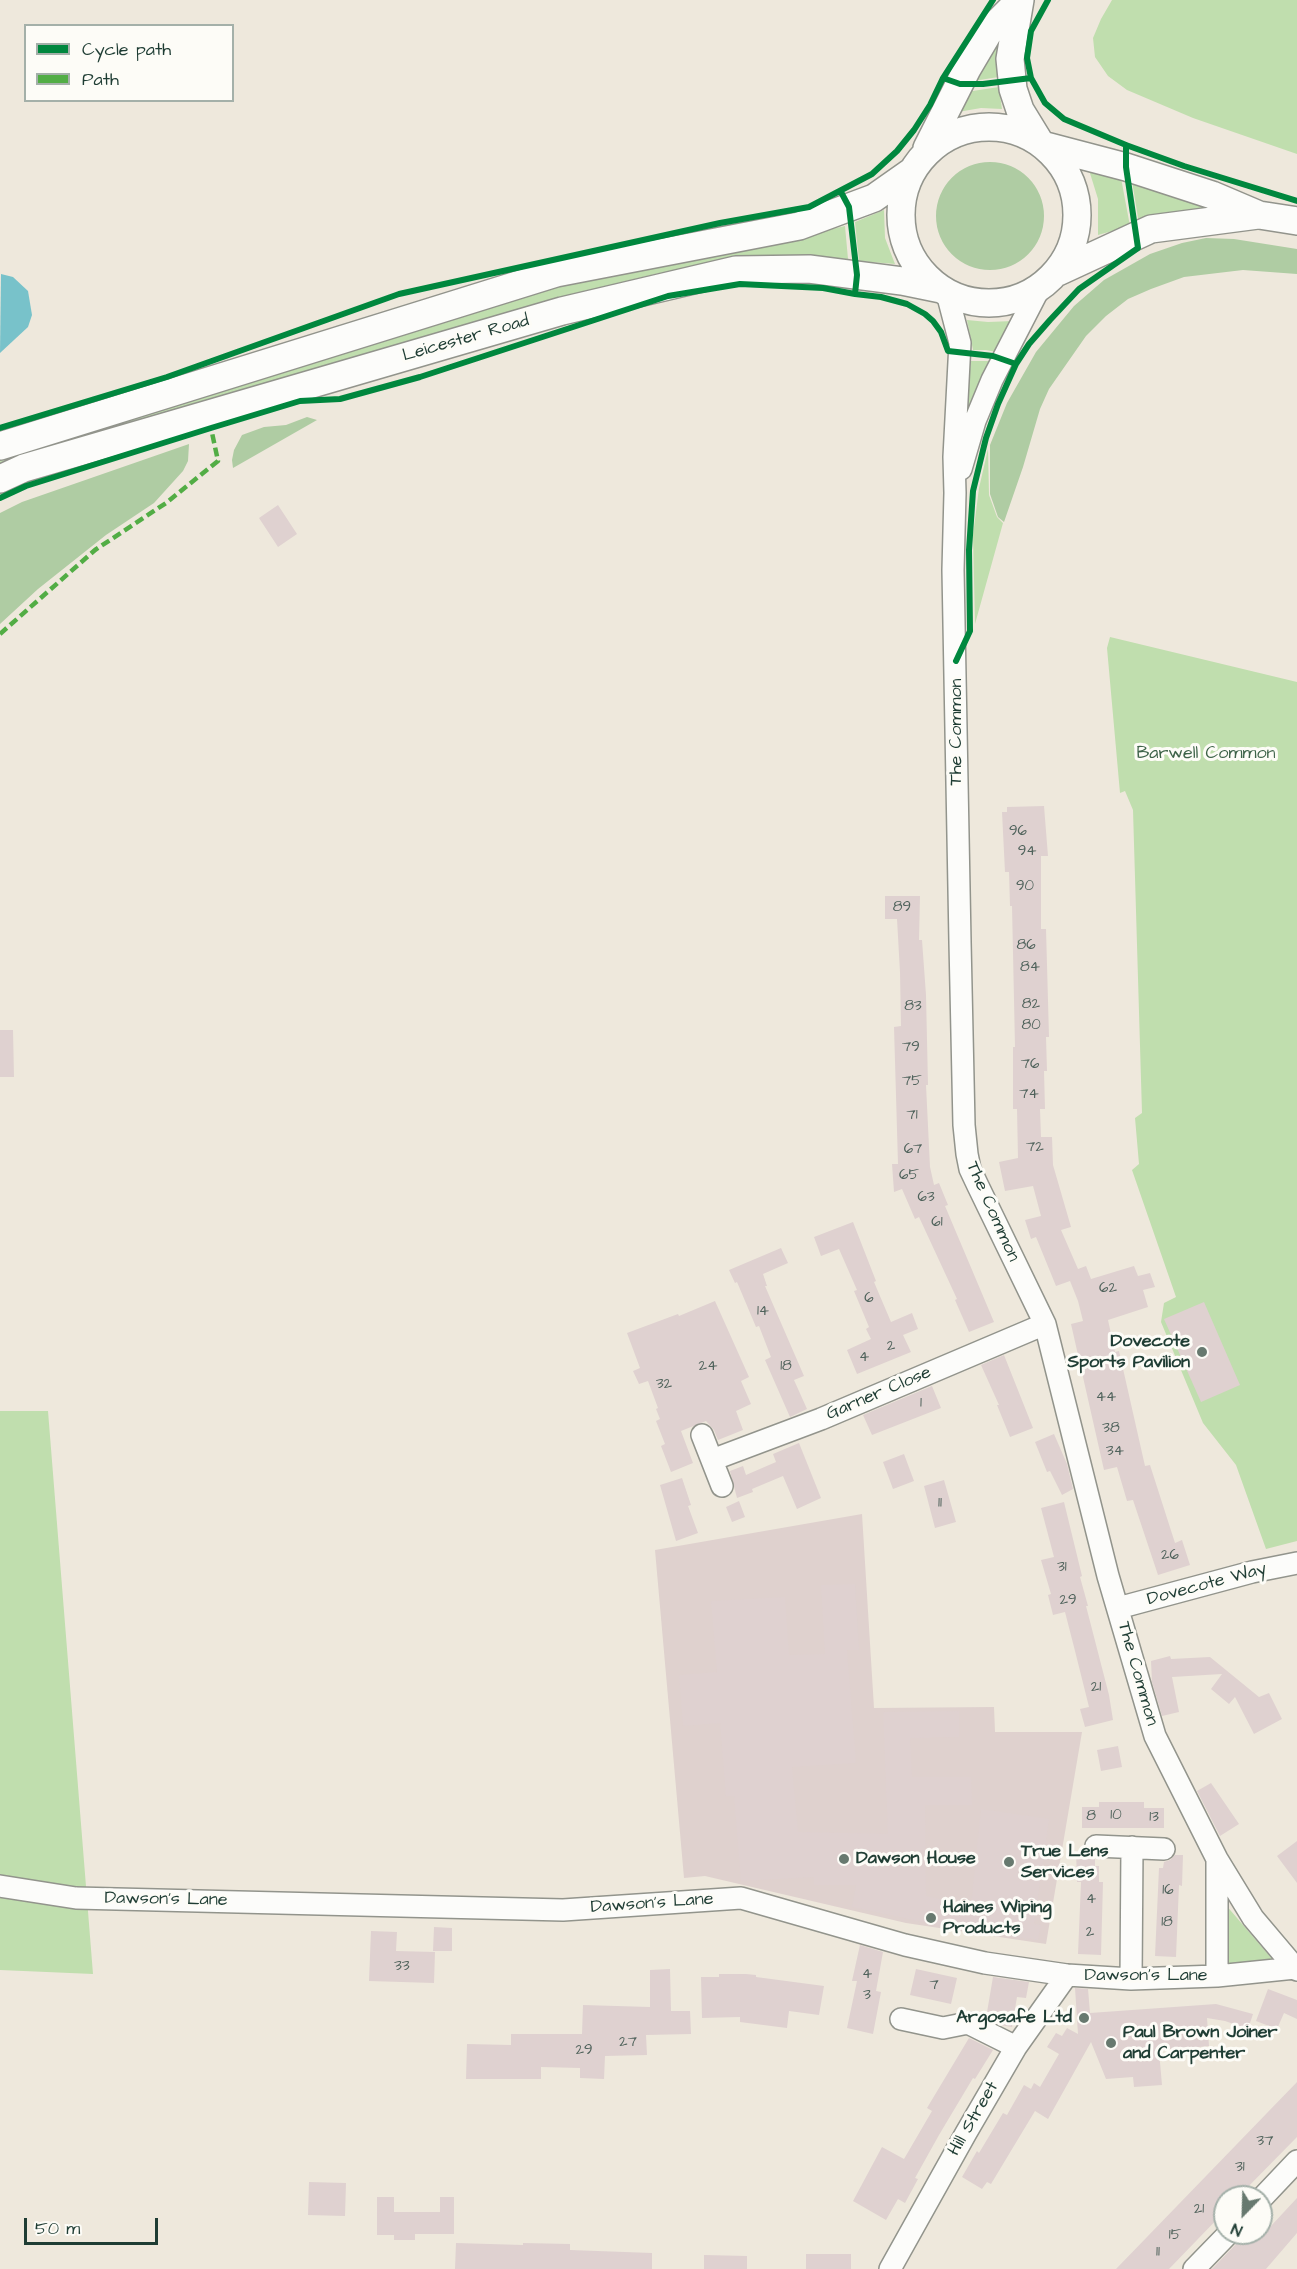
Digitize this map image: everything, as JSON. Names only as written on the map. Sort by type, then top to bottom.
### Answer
[{"type":"main road","name":"Leicester Road","points":[[1020,0],[1010,59],[1013,89],[1020,110],[1042,144]]},
{"type":"main road","name":"Leicester Road","points":[[0,447],[556,273],[799,226],[874,198],[917,164],[990,30],[1020,0]]},
{"type":"main road","points":[[1259,214],[1151,229],[1049,279],[1012,300],[996,303],[971,301],[944,291],[926,277],[906,247],[901,208],[902,198],[917,164],[938,142],[953,134],[978,127],[1005,127],[1042,144],[1126,167],[1212,195],[1259,214],[1297,221]]},
{"type":"main road","points":[[1042,144],[1059,160],[1071,179],[1077,206],[1077,232],[1071,250],[1049,279]]},
{"type":"main road","name":"Leicester Road","points":[[0,479],[24,468],[562,311],[736,270],[810,269],[902,281],[944,291]]},
{"type":"street","name":"The Common","points":[[955,493],[975,421],[992,380],[1049,279]]},
{"type":"street","name":"The Common","points":[[944,291],[960,343],[954,457],[953,570],[958,866],[966,1144],[970,1169],[1045,1324],[1108,1576],[1155,1736],[1217,1859],[1253,1918],[1296,1969]]},
{"type":"street","name":"Garner Close","points":[[712,1460],[821,1419],[1045,1324]]},
{"type":"street","points":[[702,1435],[722,1486]]},
{"type":"street","name":"Dovecote Way","points":[[1118,1608],[1252,1572],[1297,1563]]},
{"type":"street","points":[[1096,1846],[1164,1849]]},
{"type":"street","points":[[1131,1979],[1132,1847]]},
{"type":"street","points":[[1217,1859],[1217,1976]]},
{"type":"street","name":"Dawson's Lane","points":[[0,1886],[75,1898],[562,1910],[741,1898],[905,1945],[985,1963],[1067,1975],[1131,1979],[1217,1976],[1296,1969]]},
{"type":"street","name":"Hill Street","points":[[890,2269],[1016,2047],[1067,1975]]},
{"type":"street","points":[[901,2019],[943,2028],[968,2023],[1016,2047]]},
{"type":"street","points":[[1273,2186],[1297,2161]]},
{"type":"street","points":[[1194,2269],[1217,2245]]},
{"type":"shaded area","points":[[862,1514],[874,1708],[994,1707],[995,1732],[1082,1732],[1046,1944],[906,1923],[705,1876],[684,1878],[655,1550]]},
{"type":"green space","points":[[1112,0],[1297,0],[1297,154],[1193,118],[1127,90],[1108,76],[1095,57],[1093,38]]},
{"type":"green space","points":[[1001,29],[999,77],[973,81]]},
{"type":"green space","points":[[999,87],[1002,109],[981,108],[958,112],[966,92]]},
{"type":"green space","points":[[990,162],[1011,166],[1028,178],[1040,195],[1044,216],[1040,237],[1028,254],[1011,266],[990,270],[969,266],[952,254],[940,237],[936,216],[940,195],[952,178],[969,166]]},
{"type":"green space","points":[[1089,170],[1121,178],[1130,226],[1098,235],[1098,199]]},
{"type":"green space","points":[[1132,181],[1211,203],[1211,211],[1139,224]]},
{"type":"green space","points":[[884,210],[885,238],[895,264],[859,261],[855,222]]},
{"type":"green space","points":[[845,226],[848,259],[793,255],[745,257],[655,274],[521,308],[0,468],[0,458],[587,277],[789,239]]},
{"type":"green space","points":[[1206,238],[1234,239],[1297,249],[1297,274],[1243,270],[1184,277],[1128,299],[1106,316],[1086,336],[1049,389],[1040,409],[1004,522],[998,517],[990,494],[990,445],[1007,403],[1036,352],[1074,306],[1104,280],[1150,254]]},
{"type":"green space","points":[[967,320],[1013,321],[996,352],[973,350]]},
{"type":"green space","points":[[971,361],[991,361],[969,412],[965,411]]},
{"type":"green space","points":[[307,417],[317,420],[233,468],[234,450],[242,435],[264,427],[286,425]]},
{"type":"green space","points":[[189,444],[188,461],[183,471],[154,503],[106,535],[38,589],[0,624],[0,513],[22,502]]},
{"type":"green space","points":[[988,449],[989,495],[997,517],[1003,523],[975,624],[973,535],[979,488]]},
{"type":"green space","name":"Barwell Common","points":[[1110,637],[1297,682],[1297,1541],[1266,1549],[1236,1465],[1203,1423],[1161,1322],[1164,1303],[1176,1297],[1132,1170],[1139,1164],[1135,1118],[1142,1113],[1133,810],[1125,791],[1120,793],[1107,648]]},
{"type":"green space","points":[[0,1411],[48,1411],[93,1974],[0,1970]]},
{"type":"green space","points":[[1225,1904],[1273,1960],[1227,1965]]},
{"type":"water","points":[[1,274],[13,277],[28,291],[32,315],[28,327],[0,353]]},
{"type":"building","points":[[278,505],[297,534],[278,547],[259,518]]},
{"type":"building","points":[[1044,806],[1048,856],[1041,856],[1041,929],[1046,929],[1049,1037],[1046,1037],[1047,1071],[1044,1071],[1045,1109],[1040,1109],[1041,1137],[1052,1137],[1053,1165],[1071,1227],[1061,1230],[1078,1269],[1086,1266],[1091,1279],[1134,1266],[1138,1276],[1150,1273],[1155,1287],[1143,1290],[1148,1307],[1108,1320],[1115,1352],[1119,1351],[1145,1466],[1150,1465],[1175,1543],[1182,1540],[1190,1565],[1158,1575],[1133,1500],[1127,1501],[1117,1467],[1104,1470],[1071,1324],[1083,1321],[1078,1301],[1070,1281],[1056,1286],[1036,1237],[1031,1239],[1025,1220],[1041,1216],[1033,1186],[1005,1191],[999,1162],[1018,1158],[1017,1109],[1013,1109],[1013,1047],[1015,1047],[1012,906],[1010,906],[1009,872],[1005,872],[1002,812],[1007,812],[1007,807]]},
{"type":"building","points":[[885,896],[920,896],[919,940],[922,940],[926,995],[928,1085],[926,1085],[930,1167],[934,1185],[939,1183],[948,1205],[945,1206],[994,1322],[969,1332],[955,1300],[957,1299],[919,1217],[915,1219],[902,1189],[894,1192],[892,1164],[898,1164],[894,1027],[901,1026],[900,972],[897,919],[885,919]]},
{"type":"building","points":[[0,1030],[13,1030],[14,1077],[0,1077]]},
{"type":"building","points":[[853,1222],[891,1322],[912,1313],[918,1329],[903,1335],[911,1352],[857,1374],[847,1350],[871,1339],[866,1329],[869,1327],[854,1291],[857,1290],[839,1249],[821,1256],[814,1237]]},
{"type":"building","points":[[781,1248],[788,1263],[763,1274],[767,1286],[765,1286],[804,1376],[794,1380],[807,1409],[790,1417],[765,1360],[771,1357],[759,1326],[756,1327],[737,1282],[735,1283],[729,1270]]},
{"type":"building","points":[[715,1301],[749,1377],[741,1381],[751,1404],[736,1411],[743,1430],[718,1440],[714,1430],[706,1421],[681,1431],[693,1463],[671,1472],[661,1446],[665,1444],[656,1421],[660,1419],[656,1409],[658,1408],[648,1381],[639,1384],[633,1371],[640,1368],[627,1333]]},
{"type":"building","name":"Dovecote Sports Pavilion","points":[[1204,1302],[1240,1385],[1201,1402],[1164,1319]]},
{"type":"building","points":[[1004,1355],[1033,1428],[1010,1437],[981,1365]]},
{"type":"building","points":[[932,1386],[941,1408],[872,1435],[863,1415]]},
{"type":"building","points":[[1054,1434],[1067,1464],[1073,1489],[1062,1495],[1050,1471],[1047,1472],[1035,1442]]},
{"type":"building","points":[[799,1443],[821,1498],[797,1509],[783,1476],[737,1498],[730,1471],[743,1466],[746,1475],[776,1462],[773,1454]]},
{"type":"building","points":[[904,1454],[914,1481],[893,1489],[883,1462]]},
{"type":"building","points":[[682,1478],[691,1505],[688,1506],[698,1533],[676,1541],[660,1485]]},
{"type":"building","points":[[944,1480],[956,1522],[935,1528],[924,1486]]},
{"type":"building","points":[[739,1501],[745,1517],[732,1522],[726,1507]]},
{"type":"building","points":[[1064,1502],[1113,1720],[1085,1727],[1080,1709],[1089,1707],[1065,1612],[1053,1615],[1048,1595],[1051,1594],[1041,1560],[1054,1557],[1041,1508]]},
{"type":"building","points":[[855,1584],[859,1650],[847,1650],[856,1763],[792,1767],[798,1832],[888,1834],[883,1712],[959,1711],[959,1737],[910,1738],[912,1777],[971,1777],[972,1805],[925,1805],[926,1896],[971,1906],[981,1809],[1049,1819],[1034,1924],[1041,1925],[1038,1940],[956,1929],[852,1907],[856,1885],[814,1885],[814,1877],[741,1881],[734,1796],[726,1796],[720,1723],[683,1726],[679,1675],[717,1672],[711,1601],[785,1597],[789,1655],[825,1654],[821,1585]]},
{"type":"building","points":[[1170,1656],[1171,1659],[1210,1657],[1259,1697],[1269,1693],[1282,1719],[1254,1734],[1235,1697],[1229,1704],[1211,1689],[1222,1674],[1172,1677],[1179,1712],[1162,1716],[1152,1682],[1151,1661]]},
{"type":"building","points":[[1118,1746],[1122,1767],[1101,1771],[1097,1750]]},
{"type":"building","points":[[1211,1783],[1239,1824],[1220,1836],[1197,1791]]},
{"type":"building","points":[[1099,1802],[1144,1802],[1144,1808],[1164,1808],[1164,1828],[1082,1828],[1082,1807],[1099,1807]]},
{"type":"building","points":[[1297,1841],[1297,1883],[1277,1856]]},
{"type":"building","points":[[1076,1851],[1084,1851],[1095,1859],[1095,1866],[1099,1866],[1099,1882],[1103,1882],[1101,1955],[1078,1954],[1081,1882],[1077,1882]]},
{"type":"building","points":[[1175,1855],[1183,1855],[1182,1886],[1179,1885],[1176,1957],[1155,1956],[1159,1868],[1163,1868],[1164,1862]]},
{"type":"building","points":[[434,1927],[452,1928],[452,1951],[433,1951]]},
{"type":"building","points":[[371,1931],[397,1932],[396,1951],[435,1952],[434,1983],[369,1981]]},
{"type":"building","points":[[860,1945],[883,1952],[876,1991],[881,1992],[873,2034],[847,2028],[857,1981],[852,1981]]},
{"type":"building","points":[[670,1969],[671,2011],[690,2011],[691,2034],[646,2035],[647,2055],[605,2056],[604,2079],[580,2078],[580,2068],[541,2067],[541,2079],[466,2079],[467,2044],[511,2045],[511,2034],[582,2034],[583,2005],[650,2007],[650,1970]]},
{"type":"building","points":[[916,1969],[957,1978],[951,2004],[910,1995]]},
{"type":"building","points":[[719,1974],[756,1975],[756,1977],[824,1986],[819,2015],[789,2011],[787,2028],[740,2022],[740,2017],[702,2018],[701,1977],[719,1977]]},
{"type":"building","points":[[993,1977],[1029,1982],[1026,1998],[1017,1997],[1012,2027],[1000,2025],[986,2018]]},
{"type":"building","points":[[1075,1988],[1088,1989],[1090,2013],[1216,2004],[1253,2014],[1248,2029],[1207,2018],[1209,2046],[1159,2051],[1162,2085],[1134,2087],[1133,2077],[1106,2079],[1091,2042],[1048,2119],[1035,2111],[991,2184],[987,2182],[982,2189],[962,2177],[1003,2113],[1007,2115],[1024,2085],[1031,2089],[1034,2083],[1040,2087],[1059,2054],[1047,2047],[1056,2033],[1062,2036],[1067,2028],[1078,2034]]},
{"type":"building","points":[[1268,1989],[1297,2000],[1297,2019],[1284,2013],[1277,2029],[1256,2021]]},
{"type":"building","points":[[969,2038],[993,2050],[975,2079],[973,2078],[939,2135],[915,2178],[918,2179],[905,2203],[898,2199],[886,2220],[853,2201],[882,2147],[904,2159],[932,2111],[927,2108]]},
{"type":"building","points":[[1297,2082],[1297,2137],[1250,2185],[1213,2185],[1213,2223],[1169,2269],[1116,2269]]},
{"type":"building","points":[[309,2182],[346,2183],[345,2216],[308,2215]]},
{"type":"building","points":[[377,2197],[394,2197],[394,2212],[440,2212],[440,2197],[454,2197],[454,2234],[415,2234],[415,2240],[394,2240],[394,2235],[377,2235]]},
{"type":"building","points":[[1297,2198],[1297,2233],[1266,2269],[1212,2269],[1235,2245],[1273,2245],[1273,2224]]},
{"type":"building","points":[[456,2243],[570,2244],[570,2250],[652,2253],[652,2269],[455,2269]]},
{"type":"building","points":[[806,2254],[851,2254],[851,2269],[806,2269]]},
{"type":"building","points":[[704,2255],[747,2256],[747,2269],[704,2269]]},
{"type":"marked path","points":[[0,634],[95,550],[166,503],[218,461],[211,428]]},
{"type":"cycle path","points":[[943,78],[993,0]]},
{"type":"cycle path","points":[[1031,78],[1027,58],[1031,31],[1048,0]]},
{"type":"cycle path","points":[[0,428],[167,377],[399,294],[720,223],[809,207],[872,174],[897,151],[930,105],[943,78],[960,84],[983,84],[1031,78],[1045,103],[1064,119],[1184,166],[1297,201]]},
{"type":"cycle path","points":[[956,661],[970,631],[969,550],[973,491],[986,438],[998,404],[1016,364],[1029,344],[1050,320],[1079,289],[1138,248],[1126,167],[1126,145]]},
{"type":"cycle path","points":[[841,192],[849,207],[857,275],[855,294],[881,297],[907,304],[925,314],[941,332],[948,351],[993,356],[1016,364]]},
{"type":"cycle path","points":[[0,498],[26,486],[300,401],[340,399],[420,377],[668,296],[740,284],[823,288],[855,294]]},
{"type":"place","name":"Dovecote Sports Pavilion","points":[[1202,1352]]},
{"type":"place","name":"Dawson House","points":[[844,1859]]},
{"type":"place","name":"True Lens Services","points":[[1009,1862]]},
{"type":"place","name":"Haines Wiping Products","points":[[931,1918]]},
{"type":"place","name":"Argosafe Ltd","points":[[1084,2018]]},
{"type":"place","name":"Paul Brown Joiner and Carpenter","points":[[1111,2043]]}]
